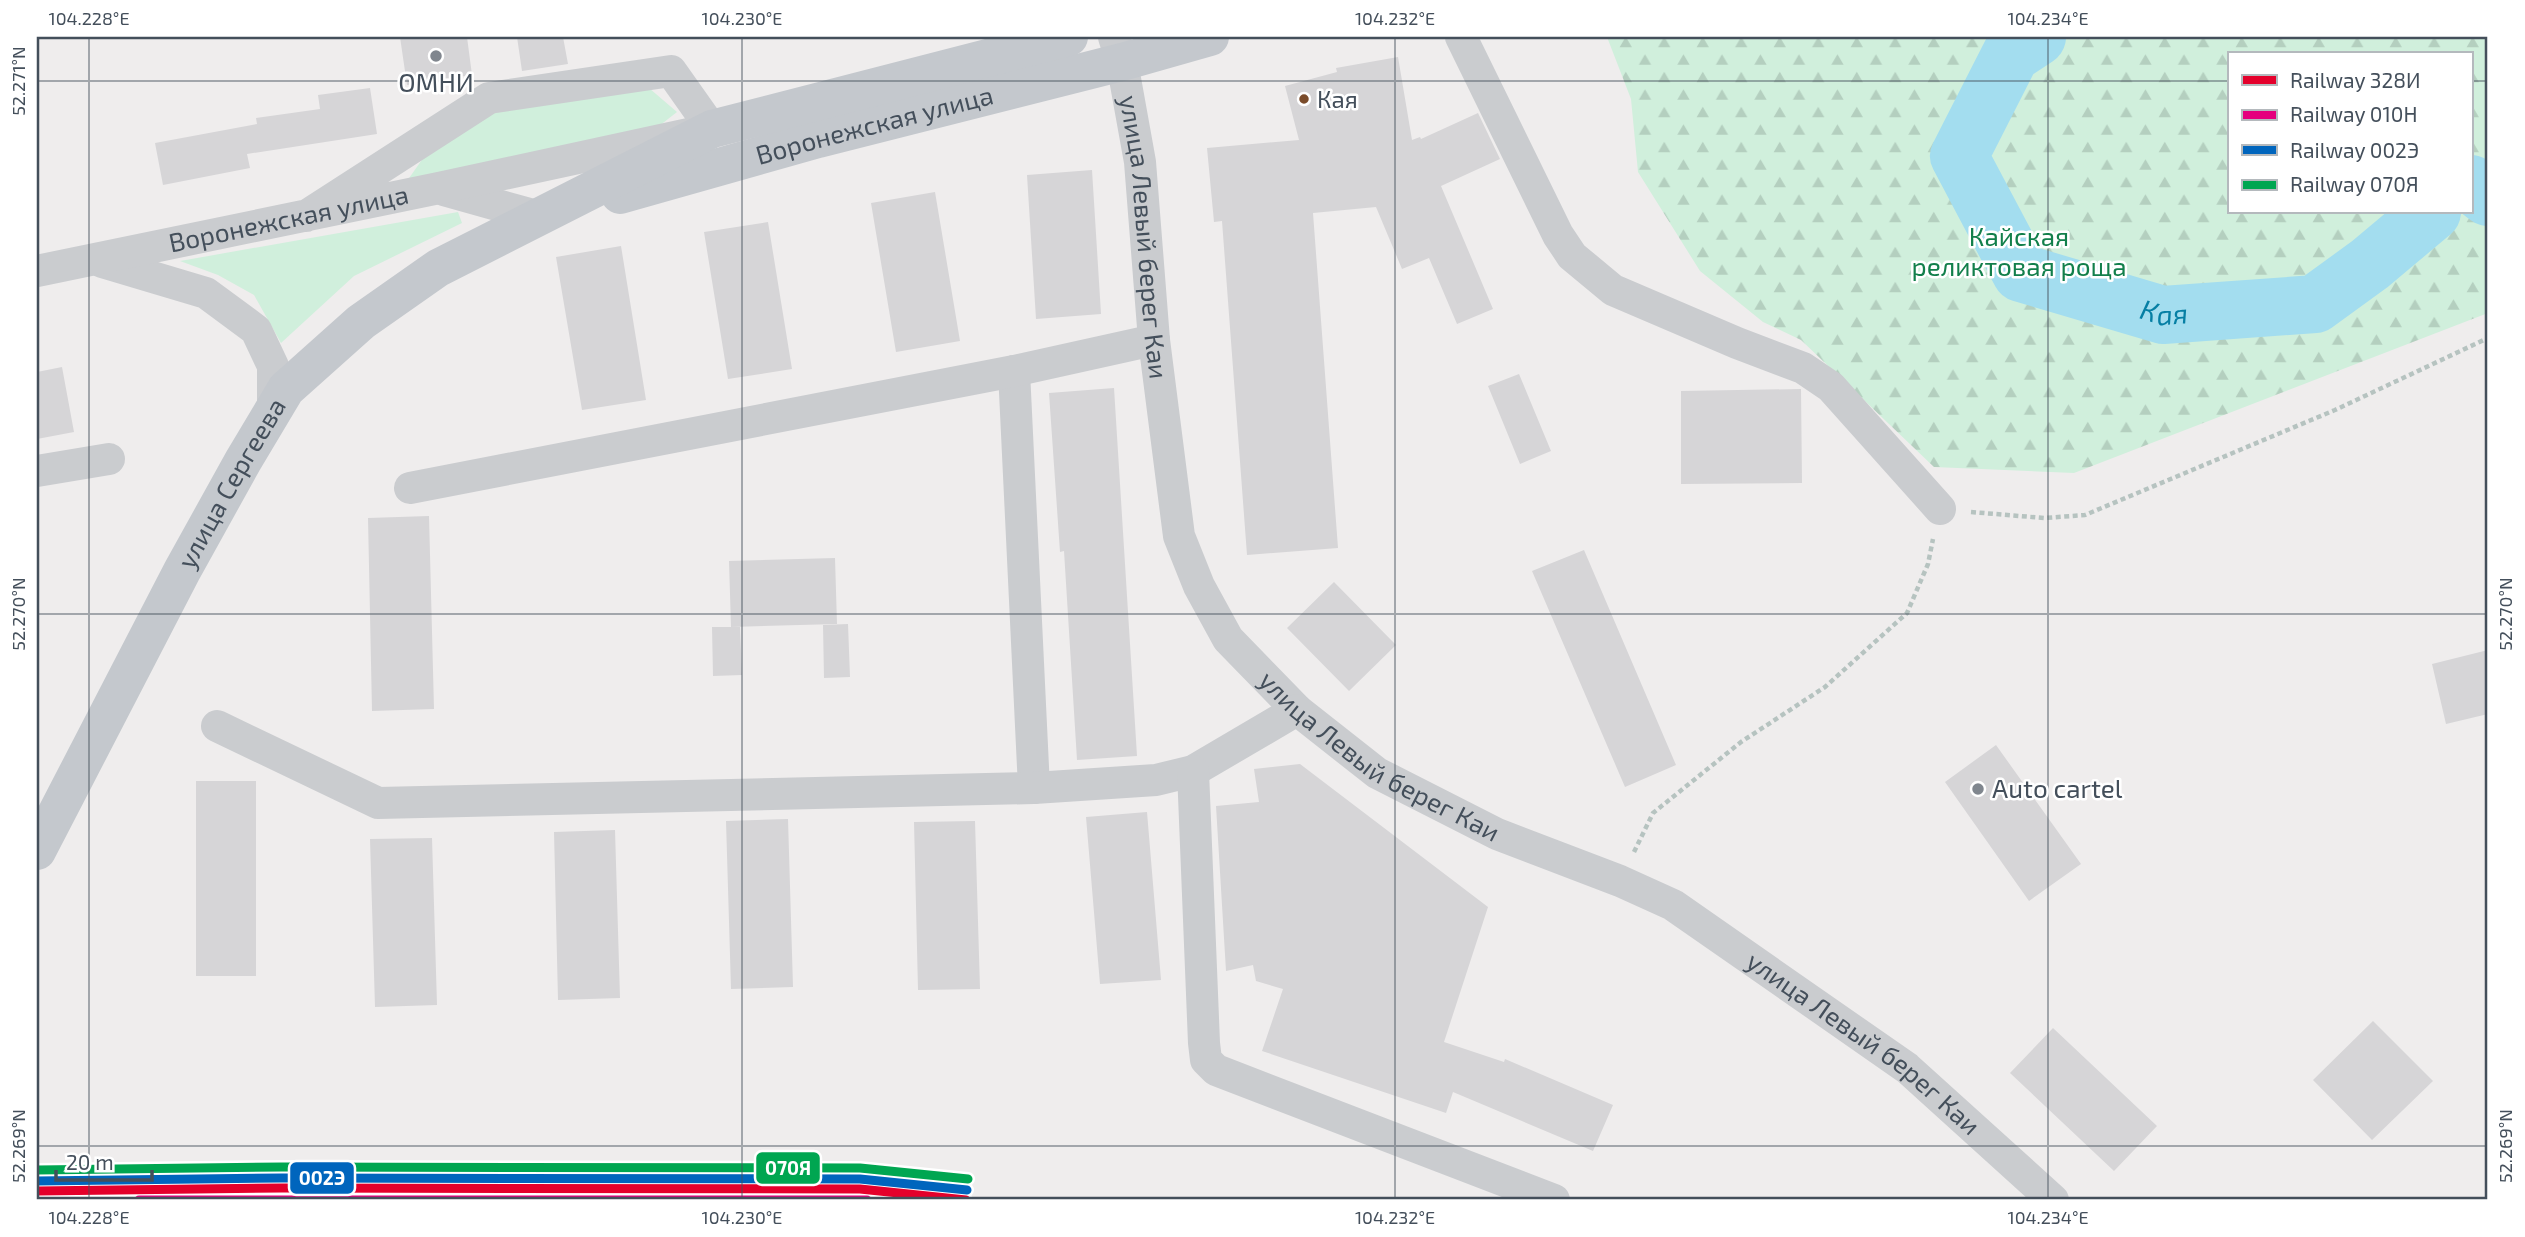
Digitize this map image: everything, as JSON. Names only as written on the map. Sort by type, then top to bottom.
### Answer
[{"type":"main road","name":"Воронежская улица","points":[[540,217],[712,129],[1069,37]]},
{"type":"main road","name":"Воронежская улица","points":[[540,217],[818,139],[1118,49],[1210,37]]},
{"type":"main road","name":"улица Сергеева","points":[[37,851],[182,571],[286,389],[361,322],[438,268],[540,217]]},
{"type":"street","points":[[1461,37],[1558,235],[1572,256],[1613,290],[1803,368],[1821,380],[1831,387],[1940,509]]},
{"type":"street","name":"улица Левый берег Каи","points":[[1118,49],[1140,162],[1154,340],[1179,536],[1199,586],[1228,639],[1297,710],[1377,773],[1497,834],[1620,881],[1673,905],[1907,1068],[2053,1200]]},
{"type":"street","points":[[306,216],[489,98],[671,71],[712,129],[439,188]]},
{"type":"street","name":"Воронежская улица","points":[[37,271],[439,188],[540,217]]},
{"type":"street","points":[[97,260],[206,293],[256,330],[273,366],[273,412]]},
{"type":"street","points":[[410,488],[1014,371],[1154,340]]},
{"type":"street","points":[[1014,371],[1034,788]]},
{"type":"street","points":[[37,471],[109,459]]},
{"type":"street","points":[[217,726],[378,803],[1034,788],[1156,780],[1193,771],[1297,710]]},
{"type":"street","points":[[1193,771],[1206,1060],[1216,1070],[1554,1200]]},
{"type":"path","points":[[1620,881],[1653,813],[1741,742],[1825,687],[1907,613],[1928,564],[1940,509],[2044,518],[2085,514],[2335,410],[2488,338]]},
{"type":"green space","name":"Кайская реликтовая роща","points":[[1607,37],[2488,37],[2488,313],[2074,473],[1934,467],[1801,340],[1763,322],[1700,271],[1638,172],[1631,99]]},
{"type":"green space","points":[[649,88],[677,112],[654,130],[407,181],[426,154],[480,115]]},
{"type":"green space","points":[[458,212],[462,223],[354,276],[281,343],[254,295],[218,275],[180,261]]},
{"type":"building","name":"ОМНИ","points":[[400,37],[467,37],[472,75],[407,85]]},
{"type":"building","points":[[517,37],[563,37],[568,64],[522,71]]},
{"type":"building","points":[[1398,57],[1412,140],[1421,139],[1478,113],[1500,159],[1441,186],[1493,309],[1457,324],[1429,258],[1402,269],[1376,207],[1313,213],[1338,548],[1247,555],[1222,221],[1214,222],[1207,148],[1299,140],[1285,86],[1337,72],[1336,68]]},
{"type":"building","points":[[370,88],[377,134],[247,154],[250,168],[163,185],[155,143],[257,124],[256,118],[320,109],[318,95]]},
{"type":"building","points":[[1092,170],[1101,314],[1036,319],[1027,175]]},
{"type":"building","points":[[935,192],[960,341],[896,352],[871,203]]},
{"type":"building","points":[[768,222],[792,369],[728,379],[704,232]]},
{"type":"building","points":[[621,246],[646,400],[582,410],[556,257]]},
{"type":"building","points":[[62,367],[74,432],[37,439],[37,372]]},
{"type":"building","points":[[1519,374],[1551,451],[1520,464],[1488,386]]},
{"type":"building","points":[[1114,388],[1137,756],[1077,760],[1064,551],[1060,552],[1049,393]]},
{"type":"building","points":[[1801,389],[1802,483],[1681,484],[1681,391]]},
{"type":"building","points":[[429,516],[434,709],[372,711],[368,518]]},
{"type":"building","points":[[1584,550],[1676,765],[1625,787],[1532,571]]},
{"type":"building","points":[[835,558],[837,624],[731,627],[729,561]]},
{"type":"building","points":[[1334,582],[1396,645],[1349,691],[1287,628]]},
{"type":"building","points":[[848,624],[850,677],[824,678],[823,625]]},
{"type":"building","points":[[712,627],[740,627],[742,675],[713,676]]},
{"type":"building","points":[[2488,650],[2488,714],[2446,724],[2432,664]]},
{"type":"building","points":[[1996,745],[2081,864],[2029,901],[1945,782]]},
{"type":"building","points":[[1300,764],[1488,907],[1444,1042],[1504,1062],[1505,1059],[1613,1105],[1593,1151],[1453,1092],[1446,1113],[1262,1051],[1283,989],[1256,981],[1253,965],[1226,971],[1216,806],[1259,802],[1254,769]]},
{"type":"building","points":[[196,781],[256,781],[256,976],[196,976]]},
{"type":"building","points":[[1147,812],[1161,980],[1100,984],[1086,817]]},
{"type":"building","points":[[788,819],[793,987],[731,989],[726,821]]},
{"type":"building","points":[[975,821],[980,989],[918,990],[914,822]]},
{"type":"building","points":[[615,830],[620,998],[558,1000],[554,832]]},
{"type":"building","points":[[432,838],[437,1005],[375,1007],[370,839]]},
{"type":"building","points":[[2373,1021],[2433,1081],[2372,1140],[2313,1080]]},
{"type":"building","points":[[2053,1028],[2157,1126],[2114,1171],[2010,1073]]},
{"type":"waterway","name":"Кая","points":[[2037,37],[2011,54],[1959,156],[2021,273],[2163,315],[2315,304],[2370,264],[2430,214]]},
{"type":"waterway","name":"Кая","points":[[2472,185],[2488,197]]},
{"type":"rail line","name":"070Я","points":[[37,1170],[282,1167],[860,1168],[968,1179]]},
{"type":"rail line","name":"002Э","points":[[37,1181],[282,1178],[860,1179],[967,1190]]},
{"type":"rail line","name":"328И","points":[[37,1191],[282,1188],[860,1189],[966,1200]]},
{"type":"rail line","name":"010Н","points":[[139,1200],[867,1200]]},
{"type":"place","name":"ОМНИ","points":[[436,56]]},
{"type":"place","name":"Кая","points":[[1304,99]]},
{"type":"place","name":"Auto cartel","points":[[1978,789]]}]
